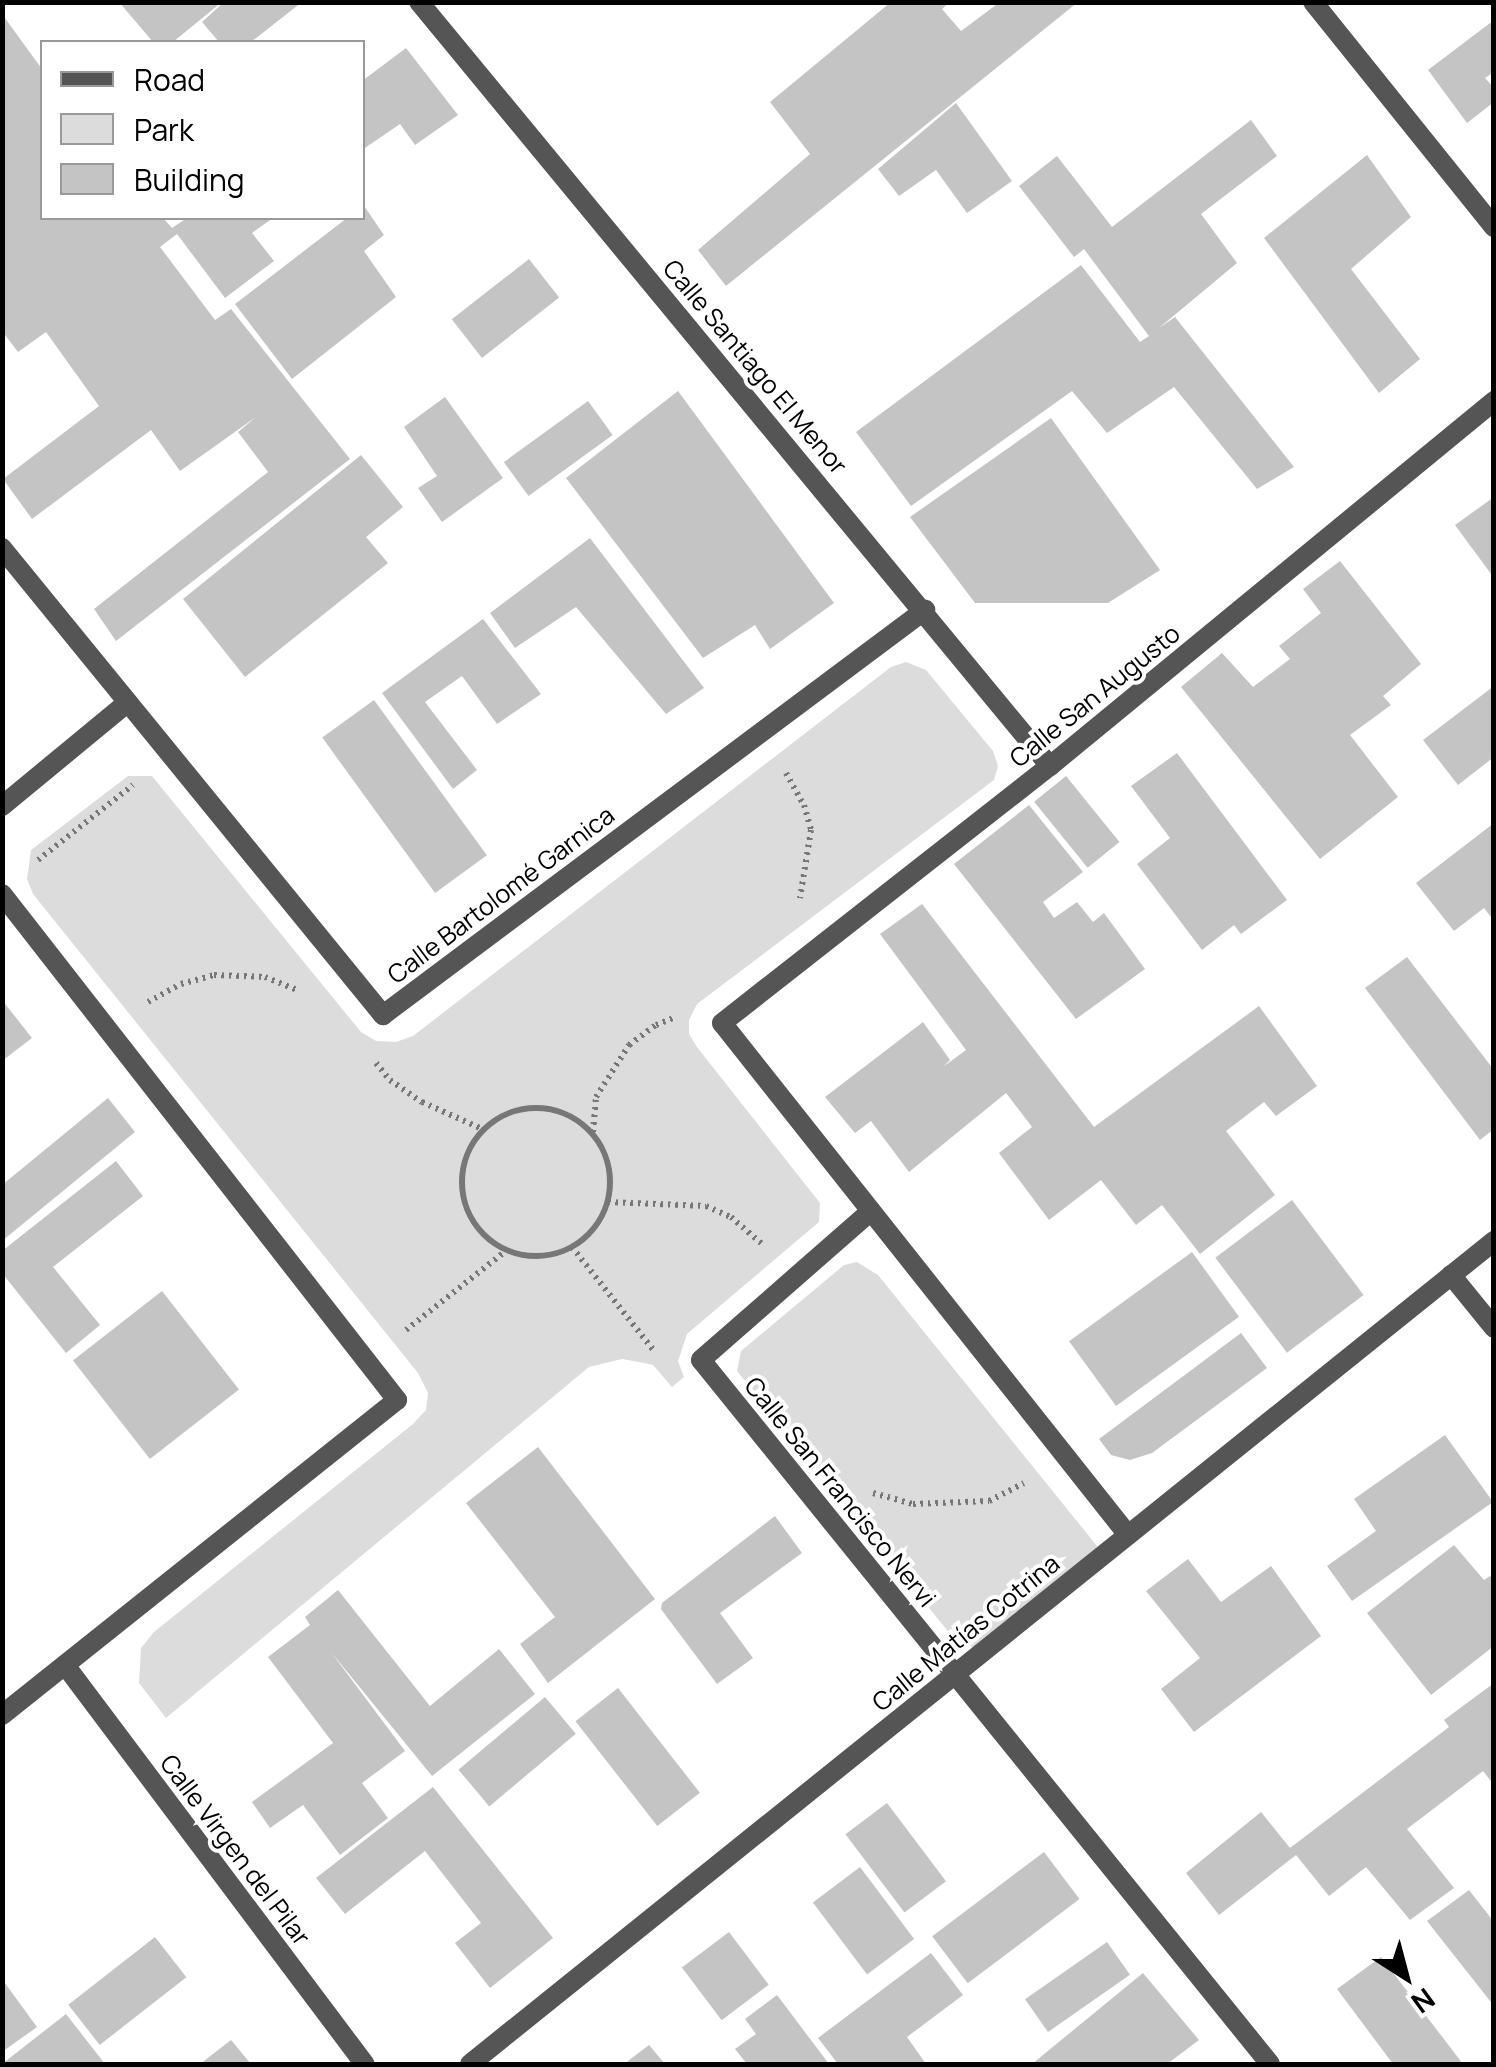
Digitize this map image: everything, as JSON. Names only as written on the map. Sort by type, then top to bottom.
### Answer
[{"type":"street","name":"Calle Santiago El Menor","points":[[419,2],[1050,766]]},
{"type":"street","points":[[1312,2],[1494,227]]},
{"type":"street","name":"Calle San Augusto","points":[[871,1212],[722,1023],[1050,766],[1494,400]]},
{"type":"street","name":"Calle Bartolomé Garnica","points":[[2,548],[383,1015],[925,610]]},
{"type":"street","points":[[2,806],[128,702]]},
{"type":"street","points":[[2,894],[397,1400],[2,1716]]},
{"type":"street","points":[[871,1212],[1128,1535]]},
{"type":"street","name":"Calle San Francisco Nervi","points":[[871,1212],[702,1360],[1270,2064]]},
{"type":"street","name":"Calle Matías Cotrina","points":[[470,2064],[1494,1241]]},
{"type":"street","points":[[1451,1275],[1494,1328]]},
{"type":"street","name":"Calle Virgen del Pilar","points":[[66,1665],[364,2064]]},
{"type":"path","points":[[779,763],[804,805],[811,830],[808,866],[796,909]]},
{"type":"path","points":[[34,869],[38,857],[126,788],[148,786]]},
{"type":"path","points":[[137,1010],[181,984],[214,975],[265,977],[304,993]]},
{"type":"path","points":[[593,1134],[596,1097],[629,1044],[656,1025],[678,1017],[689,1002]]},
{"type":"path","points":[[678,1017],[679,1030]]},
{"type":"path","points":[[373,1058],[390,1080],[422,1102],[482,1129]]},
{"type":"path","points":[[526,1107],[552,1108],[574,1117],[593,1134],[606,1154],[608,1202],[594,1228],[572,1247],[551,1256],[507,1250],[486,1238],[462,1197],[462,1172],[468,1150],[482,1129],[502,1114],[526,1107]]},
{"type":"path","points":[[608,1202],[706,1206],[742,1226],[771,1256]]},
{"type":"path","points":[[572,1247],[663,1362]]},
{"type":"path","points":[[398,1336],[507,1250]]},
{"type":"path","points":[[862,1490],[913,1504],[989,1501],[1033,1476]]},
{"type":"green space","points":[[906,662],[926,670],[993,751],[998,766],[994,780],[697,1004],[689,1020],[689,1034],[697,1047],[820,1203],[819,1222],[687,1334],[678,1361],[684,1377],[672,1387],[653,1365],[622,1359],[589,1367],[166,1718],[139,1683],[141,1648],[154,1632],[413,1424],[426,1410],[428,1393],[418,1373],[33,894],[27,879],[31,850],[128,776],[152,776],[361,1032],[376,1041],[396,1042],[413,1036],[891,667]]},
{"type":"green space","points":[[857,1262],[878,1275],[1097,1546],[1095,1556],[983,1645],[972,1647],[951,1635],[737,1371],[741,1351],[844,1265]]},
{"type":"building","points":[[119,2],[222,2],[175,40],[151,40]]},
{"type":"building","points":[[224,2],[302,2],[254,40],[217,40],[202,22]]},
{"type":"building","points":[[891,2],[950,2],[942,9],[961,31],[1000,2],[1078,2],[726,286],[698,250],[810,154],[770,102]]},
{"type":"building","points":[[2,14],[40,66],[40,220],[165,220],[172,228],[184,220],[270,220],[252,233],[274,261],[225,298],[177,234],[160,247],[215,320],[231,309],[350,459],[116,641],[94,609],[268,472],[238,432],[256,417],[180,471],[151,430],[32,519],[3,479],[99,406],[46,332],[18,352],[2,331]]},
{"type":"building","points":[[1494,20],[1494,72],[1485,78],[1494,88],[1494,102],[1467,123],[1428,70]]},
{"type":"building","points":[[406,48],[458,115],[415,145],[400,124],[365,148],[365,79]]},
{"type":"building","points":[[956,103],[1012,181],[967,213],[936,170],[899,196],[878,169]]},
{"type":"building","points":[[1251,120],[1277,156],[1201,214],[1237,263],[1159,328],[1175,317],[1294,467],[1257,489],[1174,387],[1107,433],[1072,391],[911,506],[856,432],[1081,265],[1140,342],[1149,336],[1084,249],[1074,257],[1019,186],[1057,156],[1112,227]]},
{"type":"building","points":[[1367,155],[1411,217],[1351,269],[1420,359],[1379,393],[1264,238]]},
{"type":"building","points":[[365,207],[384,235],[364,251],[396,297],[292,379],[235,304],[344,220],[365,220]]},
{"type":"building","points":[[529,259],[559,298],[482,358],[452,319]]},
{"type":"building","points":[[678,391],[834,603],[770,649],[755,625],[703,658],[566,478]]},
{"type":"building","points":[[445,397],[503,478],[442,522],[418,488],[437,476],[404,427]]},
{"type":"building","points":[[588,401],[613,435],[529,496],[504,462]]},
{"type":"building","points":[[1051,418],[1160,570],[1108,603],[975,603],[910,517]]},
{"type":"building","points":[[361,455],[403,507],[366,537],[388,563],[245,677],[183,599]]},
{"type":"building","points":[[1494,497],[1494,578],[1455,525]]},
{"type":"building","points":[[590,538],[704,688],[666,714],[576,607],[515,648],[490,613]]},
{"type":"building","points":[[1340,561],[1421,664],[1383,696],[1391,705],[1350,735],[1398,797],[1320,859],[1181,687],[1222,653],[1253,687],[1290,659],[1279,646],[1321,613],[1303,589]]},
{"type":"building","points":[[483,619],[541,694],[497,724],[462,676],[425,702],[477,770],[453,789],[382,693]]},
{"type":"building","points":[[1494,686],[1494,757],[1458,785],[1423,740]]},
{"type":"building","points":[[374,700],[487,855],[435,893],[322,738]]},
{"type":"building","points":[[1177,753],[1287,900],[1241,934],[1234,925],[1202,950],[1137,864],[1170,838],[1131,786]]},
{"type":"building","points":[[1066,776],[1119,842],[1088,868],[1034,802]]},
{"type":"building","points":[[1029,805],[1083,872],[1043,902],[1054,918],[1077,902],[1093,922],[1104,913],[1145,969],[1076,1019],[954,864]]},
{"type":"building","points":[[1494,823],[1494,921],[1484,908],[1454,931],[1416,883]]},
{"type":"building","points":[[922,904],[1094,1127],[1259,1006],[1317,1086],[1276,1116],[1264,1102],[1226,1131],[1275,1195],[1200,1254],[1162,1205],[1136,1225],[1101,1180],[1049,1220],[999,1153],[1032,1127],[1006,1093],[909,1172],[871,1121],[855,1133],[825,1097],[923,1022],[950,1060],[943,1067],[966,1050],[880,934]]},
{"type":"building","points":[[1407,957],[1494,1070],[1494,1129],[1480,1140],[1365,988]]},
{"type":"building","points":[[2,1000],[32,1038],[2,1061]]},
{"type":"building","points":[[108,1098],[135,1132],[2,1241],[2,1185]]},
{"type":"building","points":[[116,1161],[143,1196],[53,1267],[100,1325],[66,1353],[2,1273],[2,1251]]},
{"type":"building","points":[[1292,1200],[1364,1295],[1287,1353],[1215,1258]]},
{"type":"building","points":[[1192,1252],[1239,1317],[1116,1406],[1069,1341]]},
{"type":"building","points":[[162,1291],[239,1390],[150,1459],[73,1361]]},
{"type":"building","points":[[1241,1333],[1267,1368],[1152,1453],[1130,1460],[1111,1455],[1099,1439]]},
{"type":"building","points":[[1445,1435],[1493,1502],[1352,1601],[1327,1566],[1376,1531],[1354,1499]]},
{"type":"building","points":[[538,1447],[655,1599],[548,1683],[520,1644],[555,1617],[466,1503]]},
{"type":"building","points":[[775,1516],[802,1553],[720,1613],[753,1658],[717,1684],[661,1609],[662,1603]]},
{"type":"building","points":[[1454,1545],[1484,1580],[1490,1576],[1494,1579],[1494,1646],[1431,1695],[1367,1613]]},
{"type":"building","points":[[1188,1559],[1221,1602],[1271,1566],[1321,1636],[1194,1732],[1161,1689],[1200,1658],[1146,1591]]},
{"type":"building","points":[[338,1590],[430,1706],[499,1649],[535,1694],[432,1776],[331,1652],[405,1751],[362,1783],[388,1818],[340,1855],[303,1805],[270,1828],[252,1802],[333,1743],[268,1657],[310,1625],[305,1617]]},
{"type":"building","points":[[1494,1683],[1494,1785],[1483,1771],[1407,1829],[1454,1888],[1410,1920],[1366,1867],[1329,1896],[1296,1855],[1219,1915],[1186,1873],[1261,1812],[1290,1848],[1449,1727],[1444,1720]]},
{"type":"building","points":[[618,1688],[700,1793],[657,1826],[575,1721]]},
{"type":"building","points":[[545,1697],[576,1734],[489,1806],[458,1770]]},
{"type":"building","points":[[433,1787],[553,1938],[490,1988],[455,1943],[481,1923],[425,1851],[345,1914],[316,1878]]},
{"type":"building","points":[[887,1803],[946,1881],[904,1913],[845,1834]]},
{"type":"building","points":[[1044,1852],[1080,1899],[968,1983],[932,1936]]},
{"type":"building","points":[[860,1867],[914,1939],[867,1974],[813,1903]]},
{"type":"building","points":[[1469,1890],[1494,1922],[1494,2006],[1427,1921]]},
{"type":"building","points":[[729,1932],[769,1985],[722,2020],[682,1968]]},
{"type":"building","points":[[155,1937],[186,1977],[100,2045],[68,2005]]},
{"type":"building","points":[[1107,1942],[1130,1975],[1048,2032],[1025,1999]]},
{"type":"building","points":[[931,1953],[963,1995],[907,2037],[926,2064],[838,2064],[818,2038]]},
{"type":"building","points":[[1381,1957],[1463,2064],[1393,2064],[1337,1989]]},
{"type":"building","points":[[1143,1973],[1199,2040],[1167,2064],[1032,2064]]},
{"type":"building","points":[[2,1979],[37,2027],[2,2052]]},
{"type":"building","points":[[777,1995],[829,2064],[747,2064],[735,2049],[756,2034],[745,2019]]},
{"type":"building","points":[[66,2014],[105,2064],[2,2064]]},
{"type":"building","points":[[231,2040],[251,2064],[200,2064]]},
{"type":"building","points":[[649,2045],[665,2064],[624,2064]]}]
